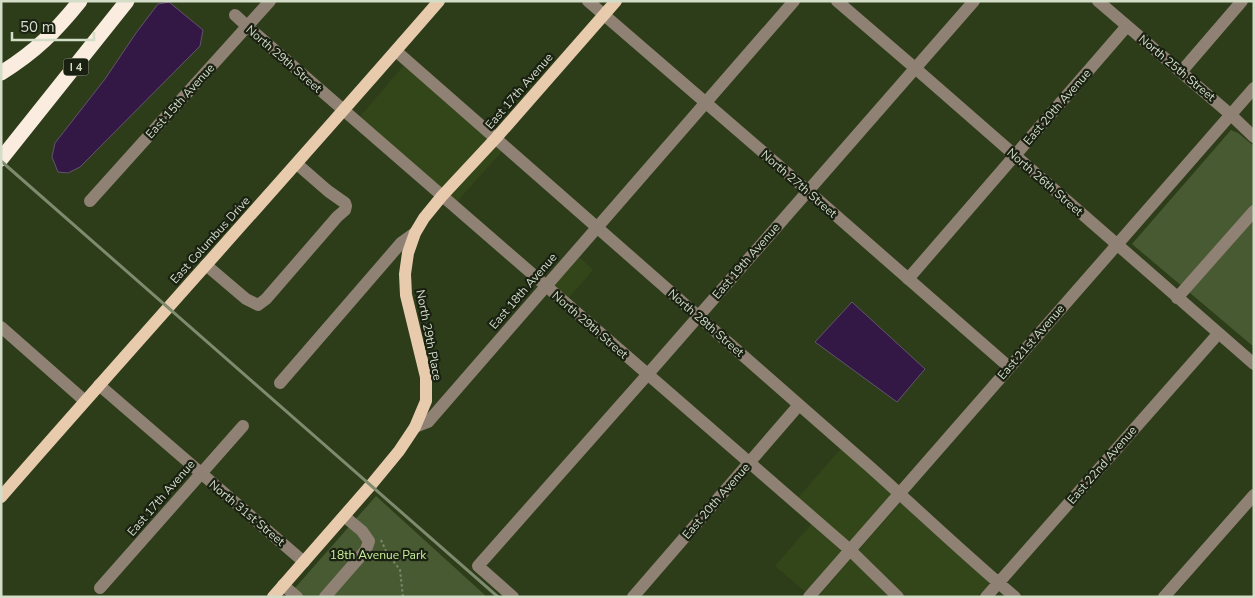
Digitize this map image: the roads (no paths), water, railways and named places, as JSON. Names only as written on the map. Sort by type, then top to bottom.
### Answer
[{"type":"highway","points":[[1,73],[18,63],[46,40],[65,21],[80,1]]},
{"type":"highway","name":"I 4","points":[[1,159],[127,1]]},
{"type":"main road","name":"East Columbus Drive","points":[[1,497],[439,1]]},
{"type":"main road","name":"East 17th Avenue","points":[[442,196],[496,138],[616,1]]},
{"type":"main road","name":"North 29th Place","points":[[415,427],[426,401],[426,377],[406,295],[405,274],[408,253],[415,233],[424,218],[442,196]]},
{"type":"main road","name":"East 18th Avenue","points":[[273,597],[399,452],[415,427]]},
{"type":"street","name":"East 15th Avenue","points":[[90,201],[270,1]]},
{"type":"street","name":"North 27th Street","points":[[588,1],[1009,367]]},
{"type":"street","name":"East 18th Avenue","points":[[415,427],[428,422],[794,1]]},
{"type":"street","name":"North 26th Street","points":[[837,1],[1218,334],[1251,356]]},
{"type":"street","name":"East 19th Avenue","points":[[514,597],[478,566],[974,1]]},
{"type":"street","name":"North 25th Street","points":[[1098,1],[1230,114],[1254,137]]},
{"type":"street","points":[[1181,72],[1242,1]]},
{"type":"street","name":"North 29th Street","points":[[235,15],[343,111],[850,550],[898,597]]},
{"type":"street","name":"East 20th Avenue","points":[[908,279],[1127,26]]},
{"type":"street","name":"North 28th Street","points":[[396,51],[900,493],[1015,597]]},
{"type":"street","name":"East 21st Avenue","points":[[809,597],[1254,88]]},
{"type":"street","points":[[206,265],[246,299],[258,305],[266,299],[345,210],[346,206],[345,203],[297,164]]},
{"type":"street","points":[[1178,298],[1254,211]]},
{"type":"street","points":[[280,383],[401,243],[415,233]]},
{"type":"street","points":[[1,327],[85,401]]},
{"type":"street","name":"East 22nd Avenue","points":[[986,597],[1218,334]]},
{"type":"street","name":"North 31st Street","points":[[99,385],[304,562]]},
{"type":"street","name":"East 20th Avenue","points":[[633,597],[799,405]]},
{"type":"street","name":"East 17th Avenue","points":[[100,588],[243,426]]},
{"type":"street","points":[[1164,597],[1254,495]]},
{"type":"street","points":[[325,597],[366,550],[369,542],[362,531],[344,516]]},
{"type":"street","points":[[283,585],[297,597]]},
{"type":"railway","points":[[1,161],[498,597]]},
{"type":"park label","name":"18th Avenue Park","points":[[378,555]]}]
